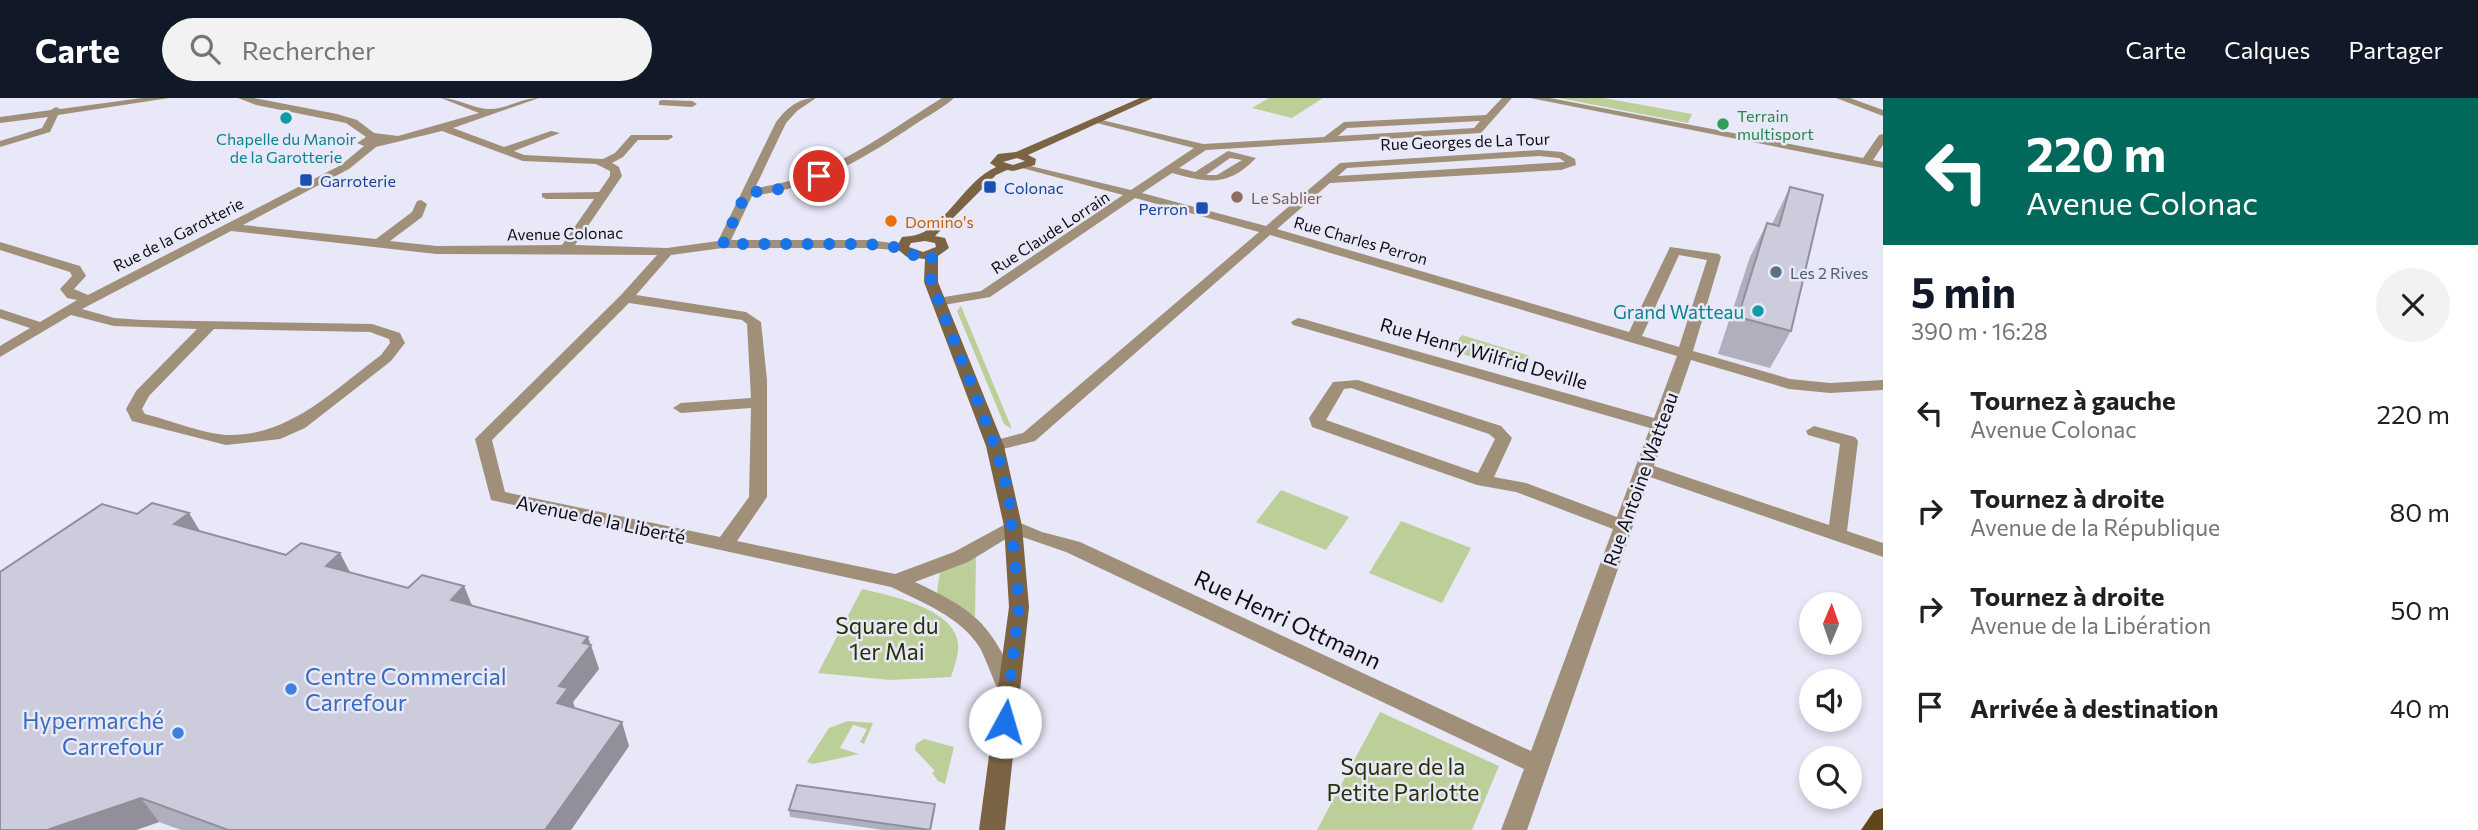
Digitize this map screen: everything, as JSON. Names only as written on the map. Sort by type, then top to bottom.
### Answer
[{"type":"main road","points":[[925,237],[940,241],[944,246],[941,251],[932,255],[913,255],[902,248],[907,240],[925,237],[936,230],[970,189],[992,172],[1022,161],[1097,120],[1148,98]]},
{"type":"main road","points":[[932,255],[929,268],[938,302],[995,446],[1013,526],[1019,607],[992,830]]},
{"type":"main road","points":[[1874,830],[1883,819]]},
{"type":"street","points":[[0,120],[55,110],[164,98]]},
{"type":"street","points":[[243,98],[287,110],[307,111],[349,121],[372,141]]},
{"type":"street","points":[[446,98],[489,113]]},
{"type":"street","name":"Rue de la Garotterie","points":[[0,352],[39,326],[88,299],[345,167],[372,141],[387,143],[394,138],[443,128],[534,98]]},
{"type":"street","points":[[662,103],[673,98]]},
{"type":"street","points":[[723,244],[781,122],[793,109],[811,98]]},
{"type":"street","points":[[746,193],[793,186],[845,166],[949,98]]},
{"type":"street","points":[[1097,120],[1203,147],[1477,131],[1507,98]]},
{"type":"street","points":[[1535,98],[1883,165]]},
{"type":"street","points":[[1841,98],[1883,113]]},
{"type":"street","points":[[650,102],[692,104]]},
{"type":"street","points":[[0,144],[46,130],[55,110]]},
{"type":"street","points":[[443,128],[530,159],[605,163],[615,169],[616,176],[566,249]]},
{"type":"street","points":[[542,128],[568,137]]},
{"type":"street","points":[[503,151],[555,133]]},
{"type":"street","points":[[605,163],[619,155],[635,137],[668,137]]},
{"type":"street","points":[[1866,162],[1883,137]]},
{"type":"street","name":"Rue Claude Lorrain","points":[[938,302],[985,294],[1203,147]]},
{"type":"street","name":"Rue Georges de La Tour","points":[[995,446],[1029,437],[1330,180],[1344,165],[1539,153],[1562,155],[1571,161],[1570,165],[1561,167],[1330,180]]},
{"type":"street","name":"Rue Charles Perron","points":[[1022,161],[1802,387],[1883,385]]},
{"type":"street","points":[[1171,169],[1197,176]]},
{"type":"street","points":[[546,195],[601,196]]},
{"type":"street","points":[[377,244],[418,214],[421,204]]},
{"type":"street","name":"Avenue Colonac","points":[[229,227],[436,250],[525,252],[566,249],[667,252],[723,244],[869,244],[902,248]]},
{"type":"street","points":[[0,246],[75,269],[79,276],[67,289],[72,295],[88,299]]},
{"type":"street","name":"Rue Antoine Watteau","points":[[1514,830],[1644,469],[1715,259],[1710,255],[1675,250],[1634,338]]},
{"type":"street","name":"Avenue de la Liberté","points":[[667,252],[626,298],[483,439],[497,496],[896,581],[939,602],[978,632],[984,638],[1008,687]]},
{"type":"street","points":[[626,298],[746,316],[754,321],[759,402],[758,497],[724,545]]},
{"type":"street","points":[[69,310],[114,322],[210,324],[372,328],[395,336],[398,343],[386,358],[299,424],[274,435],[226,440],[138,417],[134,410],[142,394],[210,324]]},
{"type":"street","points":[[0,313],[39,326]]},
{"type":"street","name":"Rue Henry Wilfrid Deville","points":[[1298,322],[1659,425]]},
{"type":"street","points":[[1483,481],[1504,438],[1494,430],[1352,383],[1339,385],[1317,418],[1318,423],[1483,481],[1520,487],[1623,526]]},
{"type":"street","points":[[681,408],[759,402]]},
{"type":"street","points":[[1814,431],[1849,441],[1837,534]]},
{"type":"street","points":[[1644,469],[1883,550]]},
{"type":"street","points":[[896,581],[961,557],[1013,526]]},
{"type":"street","name":"Rue Henri Ottmann","points":[[1013,526],[1036,537],[1073,547],[1538,765]]},
{"type":"green space","points":[[1269,98],[1323,98],[1292,118],[1252,108]]},
{"type":"green space","points":[[1559,98],[1604,98],[1692,114],[1688,123]]},
{"type":"green space","points":[[961,306],[1012,429],[1004,424],[957,311]]},
{"type":"green space","points":[[1462,335],[1530,356],[1520,372],[1450,350]]},
{"type":"green space","points":[[1281,490],[1349,517],[1326,550],[1256,522]]},
{"type":"green space","points":[[1401,521],[1471,548],[1442,603],[1369,573]]},
{"type":"green space","points":[[976,554],[975,617],[937,593],[940,571]]},
{"type":"green space","name":"Square du 1er Mai","points":[[862,589],[904,600],[946,621],[958,644],[951,677],[890,680],[818,673]]},
{"type":"green space","name":"Square de la Petite Parlotte","points":[[1380,712],[1499,766],[1472,830],[1317,830]]},
{"type":"green space","points":[[848,721],[873,723],[864,744],[860,742],[867,729],[853,725],[840,748],[859,754],[813,764],[807,762],[829,728]]},
{"type":"green space","points":[[924,739],[954,747],[945,784],[938,781],[932,773],[935,771],[915,750],[916,744]]},
{"type":"building","points":[[1790,187],[1823,195],[1791,331],[1738,317],[1767,223],[1779,226]]},
{"type":"building","name":"Centre Commercial Carrefour","points":[[152,503],[189,513],[174,524],[286,555],[301,543],[340,553],[326,566],[408,588],[422,575],[464,586],[451,600],[588,637],[583,643],[591,645],[559,686],[568,688],[557,703],[622,722],[545,830],[228,830],[141,798],[47,830],[0,830],[0,572],[102,504],[137,514]]},
{"type":"building","points":[[797,785],[935,804],[930,830],[789,810]]},
{"type":"place","name":"Chapelle du Manoir de la Garotterie","points":[[286,118]]},
{"type":"place","name":"Terrain multisport","points":[[1723,124]]},
{"type":"place","name":"Garroterie","points":[[306,180]]},
{"type":"place","name":"Colonac","points":[[990,187]]},
{"type":"place","name":"Le Sablier","points":[[1237,197]]},
{"type":"place","name":"Perron","points":[[1202,208]]},
{"type":"place","name":"Domino's","points":[[891,221]]},
{"type":"place","name":"Les 2 Rives","points":[[1776,272]]},
{"type":"place","name":"Grand Watteau","points":[[1758,311]]},
{"type":"place","name":"Centre Commercial Carrefour","points":[[291,689]]},
{"type":"place","name":"Hypermarché Carrefour","points":[[178,733]]},
{"type":"route","points":[[819,176],[781,189],[746,193],[723,244],[869,244],[902,248],[913,255],[932,255],[929,268],[936,298],[995,446],[1009,496],[1019,607],[1005,722]]}]
